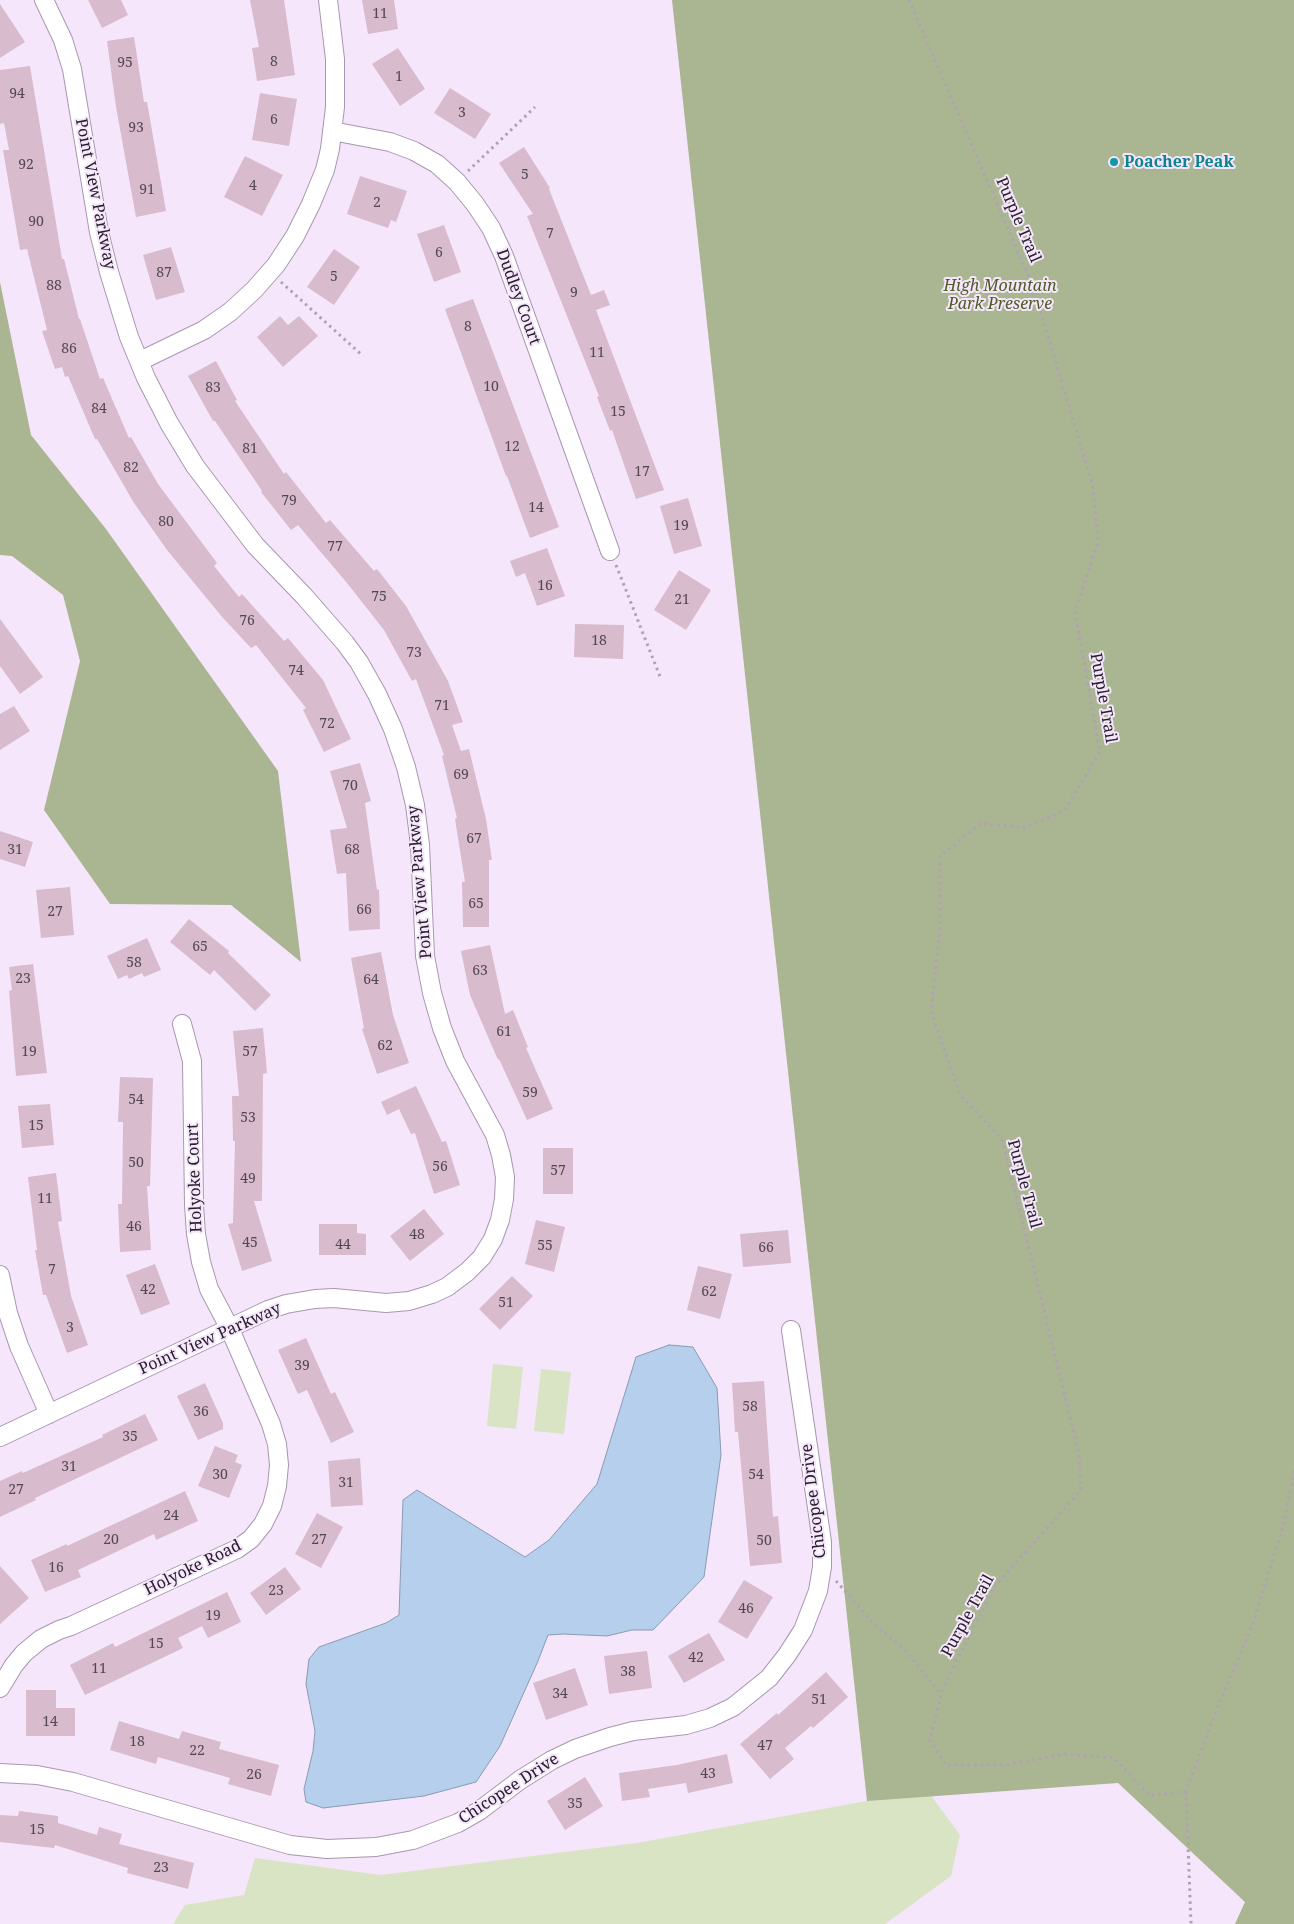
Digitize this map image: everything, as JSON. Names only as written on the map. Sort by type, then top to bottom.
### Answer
[{"type":"street","name":"Point View Parkway","points":[[0,1437],[229,1328],[286,1304],[334,1298],[386,1303],[409,1301],[432,1294],[467,1272],[482,1256],[493,1240],[500,1220],[504,1198],[501,1155],[495,1135],[455,1061],[442,1028],[432,993],[425,956],[420,845],[415,805],[406,766],[393,729],[377,694],[359,662],[310,602],[255,546],[195,466],[169,423],[130,336],[109,272],[99,232],[72,69],[63,40],[44,0]]},
{"type":"street","points":[[140,361],[210,326],[242,301],[270,272],[295,236],[325,170],[330,149],[335,107],[336,59],[328,0]]},
{"type":"street","name":"Dudley Court","points":[[332,131],[390,142],[414,151],[436,164],[457,182],[481,212],[504,256],[610,551]]},
{"type":"street","name":"Holyoke Court","points":[[182,1024],[192,1061],[196,1234],[200,1262],[209,1289],[229,1328]]},
{"type":"street","points":[[0,1276],[8,1313],[19,1346],[49,1414]]},
{"type":"street","name":"Holyoke Road","points":[[0,1688],[14,1664],[41,1639],[238,1549],[251,1539],[263,1524],[272,1506],[277,1486],[279,1465],[277,1444],[271,1424],[229,1328]]},
{"type":"street","name":"Chicopee Drive","points":[[0,1773],[37,1775],[74,1782],[290,1845],[327,1849],[376,1847],[413,1840],[437,1832],[479,1811],[520,1780],[552,1760],[575,1749],[610,1737],[633,1732],[686,1725],[710,1718],[734,1707],[769,1678],[787,1655],[811,1614],[818,1591],[822,1567],[822,1542],[792,1330]]},
{"type":"path","name":"Purple Trail","points":[[909,0],[1034,289],[1093,487],[1098,542],[1075,612],[1100,752],[1064,811],[1023,828],[981,823],[940,856],[940,929],[931,1011],[960,1095],[1002,1139],[1080,1454],[1082,1490],[996,1586],[941,1694],[930,1740],[946,1765],[1004,1765],[1065,1754],[1114,1758],[1150,1796],[1186,1791]]},
{"type":"path","points":[[457,182],[535,107]]},
{"type":"path","points":[[270,272],[363,356]]},
{"type":"path","points":[[610,551],[661,679]]},
{"type":"path","points":[[1191,1924],[1186,1791],[1212,1721],[1252,1626],[1283,1527],[1294,1471]]},
{"type":"path","points":[[822,1567],[876,1626],[904,1649],[941,1694]]},
{"type":"green space","name":"High Mountain Park Preserve","points":[[672,0],[1294,0],[1294,1924],[1235,1924],[1245,1902],[1118,1783],[867,1801]]},
{"type":"green space","points":[[0,282],[31,435],[106,529],[278,771],[301,962],[231,905],[110,904],[44,810],[80,661],[63,595],[12,556],[0,555]]},
{"type":"green space","points":[[493,1364],[523,1367],[516,1429],[487,1426]]},
{"type":"green space","points":[[541,1369],[571,1372],[564,1434],[534,1431]]},
{"type":"green space","points":[[927,1790],[960,1835],[951,1876],[885,1924],[173,1924],[185,1905],[244,1895],[255,1858],[381,1875],[637,1843]]},
{"type":"water","points":[[669,1345],[693,1347],[717,1388],[721,1455],[704,1577],[653,1630],[632,1630],[607,1636],[548,1635],[500,1746],[476,1782],[424,1796],[323,1808],[306,1802],[304,1789],[313,1751],[315,1731],[306,1684],[309,1659],[319,1647],[386,1623],[399,1615],[403,1500],[417,1490],[525,1557],[549,1540],[597,1484],[636,1357]]},
{"type":"building","points":[[88,0],[121,0],[128,15],[102,28]]},
{"type":"building","points":[[250,0],[284,0],[295,75],[257,81],[252,48],[259,47]]},
{"type":"building","points":[[362,0],[394,0],[398,29],[368,34]]},
{"type":"building","points":[[0,4],[25,42],[0,58]]},
{"type":"building","points":[[134,37],[144,102],[147,102],[166,211],[136,217],[116,107],[107,41]]},
{"type":"building","points":[[398,48],[425,89],[400,106],[372,64]]},
{"type":"building","points":[[30,66],[62,259],[64,259],[79,319],[100,379],[103,378],[129,438],[131,437],[158,484],[217,563],[214,566],[239,597],[242,594],[284,641],[288,638],[323,680],[351,739],[324,752],[303,710],[306,708],[256,645],[251,648],[223,618],[167,550],[134,503],[97,439],[95,439],[68,376],[65,377],[62,367],[55,369],[42,331],[47,330],[27,249],[20,250],[3,150],[9,150],[4,123],[0,124],[0,70]]},
{"type":"building","points":[[450,88],[491,114],[475,139],[434,113]]},
{"type":"building","points":[[260,93],[297,99],[289,146],[252,140]]},
{"type":"building","points":[[524,147],[550,188],[591,295],[604,290],[610,305],[596,310],[664,490],[636,499],[612,430],[610,431],[597,397],[599,396],[527,216],[533,214],[499,163]]},
{"type":"building","points":[[245,156],[283,175],[262,216],[224,197]]},
{"type":"building","points":[[360,176],[407,191],[396,222],[391,220],[388,228],[347,214]]},
{"type":"building","points":[[444,225],[461,272],[434,282],[417,234]]},
{"type":"building","points":[[171,247],[185,292],[156,300],[143,255]]},
{"type":"building","points":[[334,249],[360,267],[334,305],[307,287]]},
{"type":"building","points":[[473,299],[559,527],[530,538],[445,309]]},
{"type":"building","points":[[280,316],[288,325],[299,316],[318,336],[283,367],[257,337]]},
{"type":"building","points":[[216,361],[237,400],[235,401],[284,474],[286,472],[326,523],[330,520],[374,571],[377,569],[406,606],[448,681],[463,722],[452,725],[461,751],[469,749],[486,819],[492,860],[489,860],[489,927],[463,927],[462,882],[465,882],[455,819],[457,818],[442,756],[444,755],[416,679],[412,681],[384,630],[347,583],[298,525],[291,530],[261,492],[215,421],[213,421],[188,376]]},
{"type":"building","points":[[688,498],[702,546],[674,554],[660,506]]},
{"type":"building","points":[[547,548],[565,596],[537,606],[525,573],[516,577],[510,561]]},
{"type":"building","points":[[679,570],[711,590],[686,630],[654,610]]},
{"type":"building","points":[[0,619],[43,677],[20,694],[0,666]]},
{"type":"building","points":[[575,624],[624,625],[623,659],[574,657]]},
{"type":"building","points":[[14,706],[30,731],[0,750],[0,714]]},
{"type":"building","points":[[360,763],[371,801],[365,803],[377,890],[379,889],[380,929],[349,931],[346,873],[337,874],[330,830],[347,828],[330,771]]},
{"type":"building","points":[[0,831],[33,842],[25,867],[0,859]]},
{"type":"building","points":[[70,887],[74,935],[41,938],[36,890]]},
{"type":"building","points":[[189,919],[229,951],[228,953],[271,995],[255,1011],[214,970],[210,975],[170,942]]},
{"type":"building","points":[[147,938],[161,970],[144,977],[142,973],[129,979],[127,975],[118,979],[107,956]]},
{"type":"building","points":[[490,945],[505,1014],[513,1010],[528,1047],[526,1048],[553,1109],[527,1120],[470,995],[461,951]]},
{"type":"building","points":[[381,952],[393,1015],[409,1063],[377,1074],[362,1029],[364,1028],[351,958]]},
{"type":"building","points":[[33,964],[47,1073],[16,1076],[9,991],[12,990],[9,967]]},
{"type":"building","points":[[263,1028],[267,1073],[263,1074],[262,1201],[254,1201],[272,1261],[242,1271],[228,1224],[233,1223],[235,1141],[233,1141],[232,1096],[239,1096],[233,1031]]},
{"type":"building","points":[[120,1077],[153,1078],[150,1186],[147,1186],[151,1250],[120,1252],[118,1204],[122,1204],[123,1122],[118,1122]]},
{"type":"building","points":[[416,1086],[442,1142],[446,1141],[460,1185],[434,1194],[415,1133],[411,1134],[399,1109],[387,1115],[381,1102]]},
{"type":"building","points":[[50,1104],[54,1145],[22,1148],[18,1106]]},
{"type":"building","points":[[543,1148],[573,1148],[573,1194],[543,1194]]},
{"type":"building","points":[[56,1173],[62,1221],[58,1222],[71,1296],[88,1345],[67,1353],[46,1295],[43,1295],[35,1250],[37,1250],[28,1177]]},
{"type":"building","points":[[424,1209],[444,1234],[410,1261],[390,1236]]},
{"type":"building","points":[[536,1220],[565,1227],[554,1272],[525,1264]]},
{"type":"building","points":[[319,1224],[357,1224],[357,1233],[366,1234],[366,1255],[319,1255]]},
{"type":"building","points":[[788,1230],[791,1263],[743,1267],[740,1234]]},
{"type":"building","points":[[155,1264],[170,1304],[141,1315],[126,1275]]},
{"type":"building","points":[[698,1266],[732,1274],[720,1319],[687,1310]]},
{"type":"building","points":[[512,1276],[533,1296],[500,1330],[479,1309]]},
{"type":"building","points":[[306,1338],[331,1394],[335,1392],[354,1432],[331,1443],[307,1390],[298,1394],[278,1350]]},
{"type":"building","points":[[764,1381],[773,1517],[778,1516],[782,1563],[750,1566],[738,1432],[735,1432],[732,1383]]},
{"type":"building","points":[[205,1383],[223,1423],[223,1429],[198,1440],[177,1396]]},
{"type":"building","points":[[145,1414],[158,1440],[35,1498],[36,1500],[0,1517],[0,1481],[22,1471],[23,1473],[103,1437],[102,1435]]},
{"type":"building","points":[[215,1446],[238,1455],[235,1462],[242,1465],[229,1498],[198,1486]]},
{"type":"building","points":[[360,1458],[363,1505],[331,1507],[328,1461]]},
{"type":"building","points":[[185,1491],[198,1521],[156,1540],[154,1534],[78,1570],[81,1577],[45,1592],[31,1560],[67,1544],[67,1546]]},
{"type":"building","points":[[317,1513],[343,1527],[321,1568],[295,1554]]},
{"type":"building","points":[[0,1566],[29,1598],[0,1624]]},
{"type":"building","points":[[285,1567],[301,1589],[266,1615],[250,1593]]},
{"type":"building","points":[[744,1580],[773,1597],[747,1639],[718,1622]]},
{"type":"building","points":[[227,1592],[241,1622],[208,1638],[202,1626],[178,1638],[183,1648],[85,1695],[70,1665],[113,1643],[115,1647]]},
{"type":"building","points":[[709,1633],[725,1660],[684,1683],[668,1656]]},
{"type":"building","points":[[647,1651],[652,1688],[609,1694],[604,1656]]},
{"type":"building","points":[[575,1668],[588,1705],[546,1720],[533,1683]]},
{"type":"building","points":[[826,1672],[848,1697],[813,1728],[811,1726],[785,1748],[794,1759],[770,1779],[740,1744],[777,1713],[778,1715]]},
{"type":"building","points":[[26,1690],[56,1690],[56,1708],[75,1708],[75,1736],[26,1736]]},
{"type":"building","points":[[119,1721],[179,1739],[182,1731],[221,1742],[219,1749],[279,1765],[271,1796],[228,1784],[230,1778],[158,1757],[156,1764],[110,1750]]},
{"type":"building","points":[[727,1754],[733,1783],[688,1793],[686,1783],[648,1789],[650,1797],[622,1801],[619,1773],[677,1765]]},
{"type":"building","points":[[585,1777],[603,1806],[565,1830],[547,1801]]},
{"type":"building","points":[[19,1811],[58,1816],[58,1823],[97,1835],[99,1827],[122,1834],[119,1844],[194,1863],[188,1889],[127,1873],[128,1868],[55,1845],[54,1848],[0,1842],[0,1815],[18,1816]]},
{"type":"place","name":"Poacher Peak","points":[[1114,162]]}]
